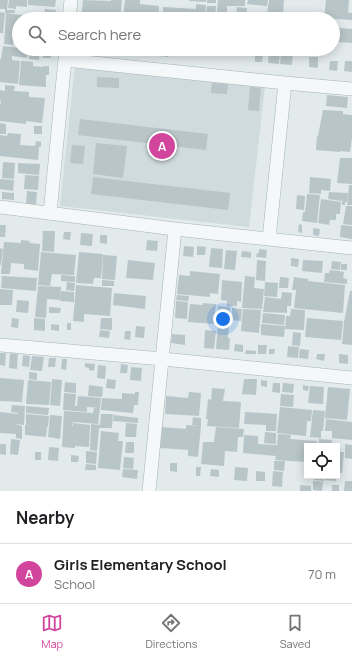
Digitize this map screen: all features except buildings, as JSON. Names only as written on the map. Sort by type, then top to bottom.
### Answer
[{"type":"street","points":[[70,12],[71,0]]},
{"type":"street","points":[[50,213],[66,56]]},
{"type":"street","points":[[74,56],[285,83],[352,88]]},
{"type":"street","points":[[269,239],[285,83]]},
{"type":"street","points":[[0,208],[352,248]]},
{"type":"street","points":[[150,491],[175,229]]},
{"type":"street","points":[[0,345],[163,359],[352,378]]},
{"type":"shaded area","points":[[75,65],[265,86],[249,227],[60,206]]},
{"type":"place","name":"Girls Elementary School","points":[[162,146]]}]
